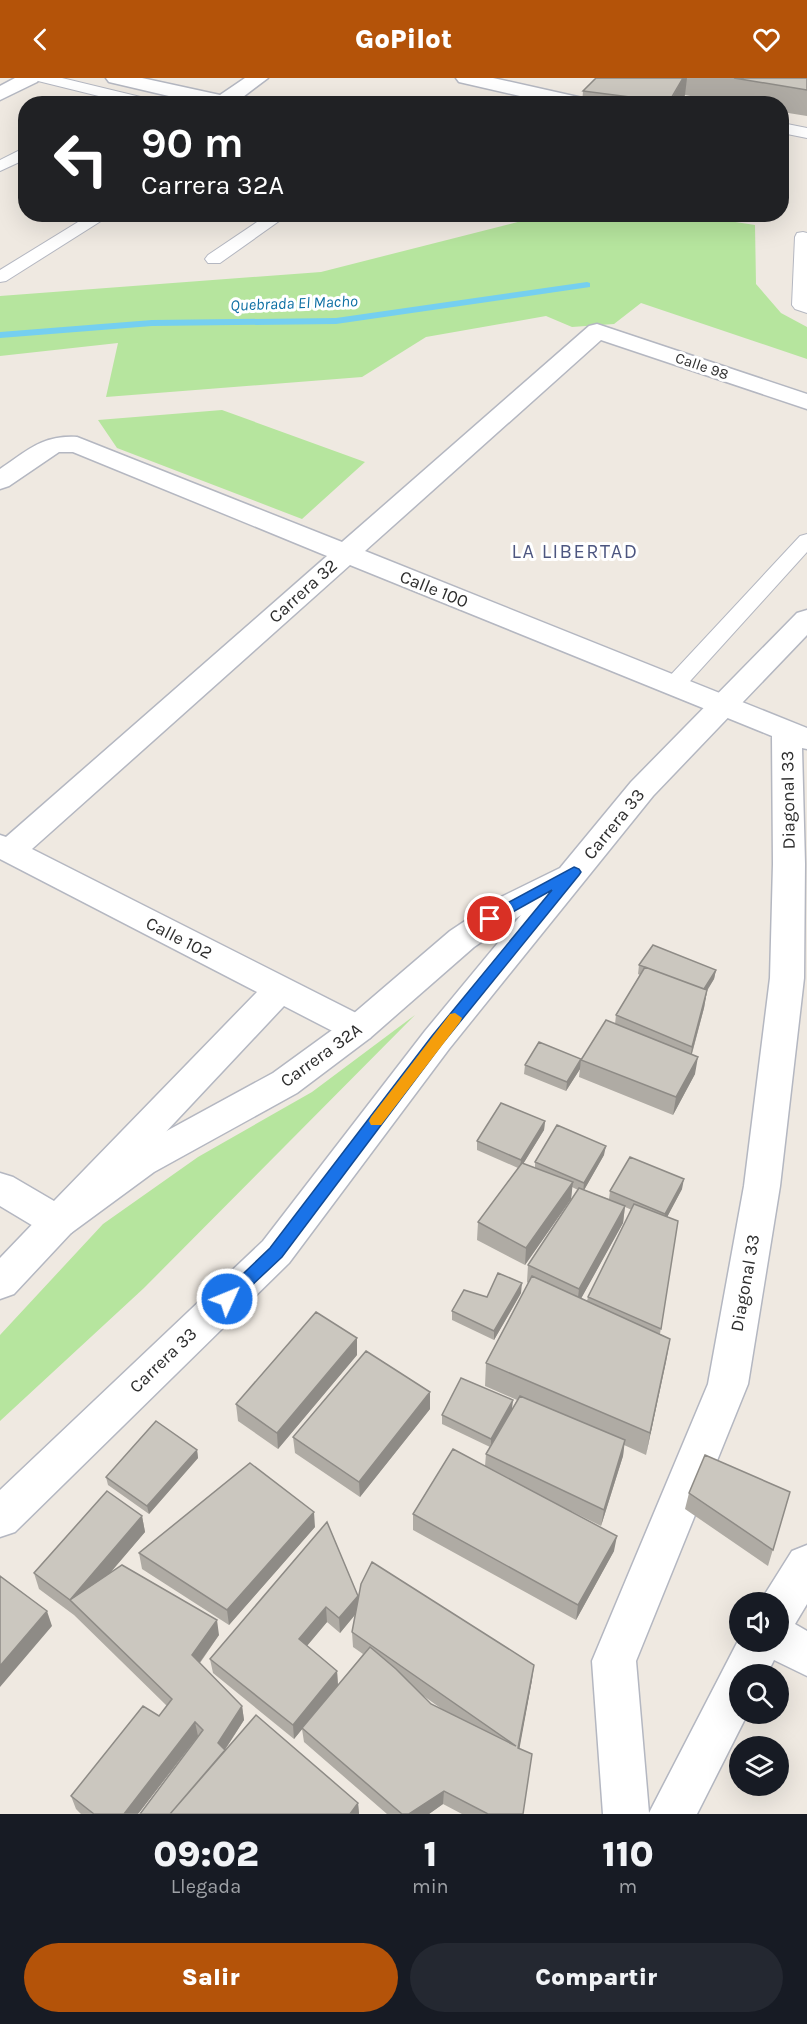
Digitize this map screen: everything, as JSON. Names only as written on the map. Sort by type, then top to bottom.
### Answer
[{"type":"street","points":[[0,94],[30,78]]},
{"type":"street","points":[[116,78],[197,96]]},
{"type":"street","points":[[236,96],[258,78]]},
{"type":"street","points":[[466,78],[548,96]]},
{"type":"street","name":"Calle 98","points":[[597,331],[807,402]]},
{"type":"street","name":"Carrera 32","points":[[5,849],[597,331]]},
{"type":"street","name":"Calle 100","points":[[0,481],[41,452],[60,444],[77,445],[797,735]]},
{"type":"street","name":"Carrera 33","points":[[0,1518],[276,1252],[437,1040],[642,789],[722,704],[807,620]]},
{"type":"street","name":"Diagonal 33","points":[[626,1814],[614,1661],[728,1384],[762,1186],[787,978],[789,864],[797,735]]},
{"type":"street","name":"Calle 102","points":[[5,849],[358,1029]]},
{"type":"street","name":"Carrera 32A","points":[[58,1222],[141,1162],[285,1083],[358,1029],[462,939],[512,905],[574,872]]},
{"type":"street","name":"Carrera 32A","points":[[0,1283],[280,989]]},
{"type":"street","points":[[0,1188],[58,1222]]},
{"type":"street","points":[[789,1594],[807,1565]]},
{"type":"street","points":[[789,1644],[807,1655]]},
{"type":"street","points":[[672,1814],[729,1704]]},
{"type":"lane","points":[[43,78],[104,96]]},
{"type":"lane","points":[[789,129],[807,133]]},
{"type":"lane","points":[[0,166],[18,156]]},
{"type":"lane","points":[[0,278],[91,222]]},
{"type":"lane","points":[[214,260],[269,222]]},
{"type":"lane","points":[[807,238],[803,237],[801,305],[807,309]]},
{"type":"lane","points":[[674,685],[807,540]]},
{"type":"green space","points":[[517,222],[736,222],[755,225],[756,284],[781,313],[807,327],[807,359],[641,303],[614,324],[572,327],[546,316],[426,337],[362,377],[106,397],[118,343],[0,356],[0,296],[321,272]]},
{"type":"green space","points":[[222,410],[365,462],[302,519],[117,448],[98,420]]},
{"type":"green space","points":[[415,1015],[144,1288],[0,1421],[0,1335],[103,1224],[198,1157],[312,1092]]},
{"type":"building","points":[[596,78],[683,78],[672,96],[622,96],[583,91]]},
{"type":"building","points":[[734,78],[807,78],[807,90]]},
{"type":"building","points":[[653,945],[716,970],[704,989],[639,965]]},
{"type":"building","points":[[645,967],[707,990],[692,1047],[616,1015]]},
{"type":"building","points":[[606,1020],[698,1057],[676,1097],[581,1060]]},
{"type":"building","points":[[539,1042],[581,1059],[567,1082],[525,1065]]},
{"type":"building","points":[[501,1103],[545,1121],[521,1160],[477,1141]]},
{"type":"building","points":[[557,1125],[606,1146],[584,1183],[535,1162]]},
{"type":"building","points":[[630,1157],[684,1179],[665,1214],[610,1191]]},
{"type":"building","points":[[522,1163],[573,1182],[526,1248],[478,1222]]},
{"type":"building","points":[[579,1188],[625,1206],[579,1289],[528,1265]]},
{"type":"building","points":[[634,1204],[678,1221],[661,1329],[588,1297]]},
{"type":"building","points":[[498,1273],[522,1283],[494,1331],[452,1311],[464,1290],[487,1297]]},
{"type":"building","points":[[532,1276],[670,1339],[650,1433],[486,1363]]},
{"type":"building","points":[[316,1312],[357,1338],[277,1433],[236,1404]]},
{"type":"building","points":[[366,1351],[430,1392],[359,1482],[293,1437]]},
{"type":"building","points":[[461,1378],[513,1400],[491,1439],[442,1415]]},
{"type":"building","points":[[520,1396],[625,1440],[604,1510],[486,1454]]},
{"type":"building","points":[[156,1421],[197,1450],[147,1506],[106,1477]]},
{"type":"building","points":[[453,1449],[617,1536],[578,1605],[413,1514]]},
{"type":"building","points":[[705,1455],[790,1492],[773,1550],[689,1493]]},
{"type":"building","points":[[250,1463],[314,1512],[227,1610],[139,1553]]},
{"type":"building","points":[[107,1491],[142,1516],[70,1600],[34,1573]]},
{"type":"building","points":[[327,1522],[358,1596],[339,1618],[326,1607],[299,1639],[337,1671],[293,1725],[210,1659]]},
{"type":"building","points":[[372,1562],[534,1665],[518,1748],[532,1754],[523,1814],[488,1814],[444,1791],[409,1814],[402,1814],[302,1728],[370,1647],[431,1704],[516,1746],[352,1632],[361,1584]]},
{"type":"building","points":[[122,1565],[217,1620],[192,1655],[242,1706],[218,1743],[225,1750],[170,1814],[140,1814],[203,1730],[195,1722],[124,1814],[94,1814],[71,1796],[143,1706],[159,1716],[172,1699],[70,1600]]},
{"type":"building","points":[[0,1576],[47,1611],[0,1666]]},
{"type":"building","points":[[256,1715],[358,1803],[350,1814],[170,1814]]},
{"type":"waterway","name":"Quebrada El Macho","points":[[0,335],[152,323],[336,321],[587,285]]},
{"type":"slow traffic","points":[[376,1121],[455,1018]]},
{"type":"district","name":"LA LIBERTAD","points":[[575,551]]},
{"type":"route","points":[[227,1299],[276,1252],[437,1040],[574,872],[490,919]]}]
